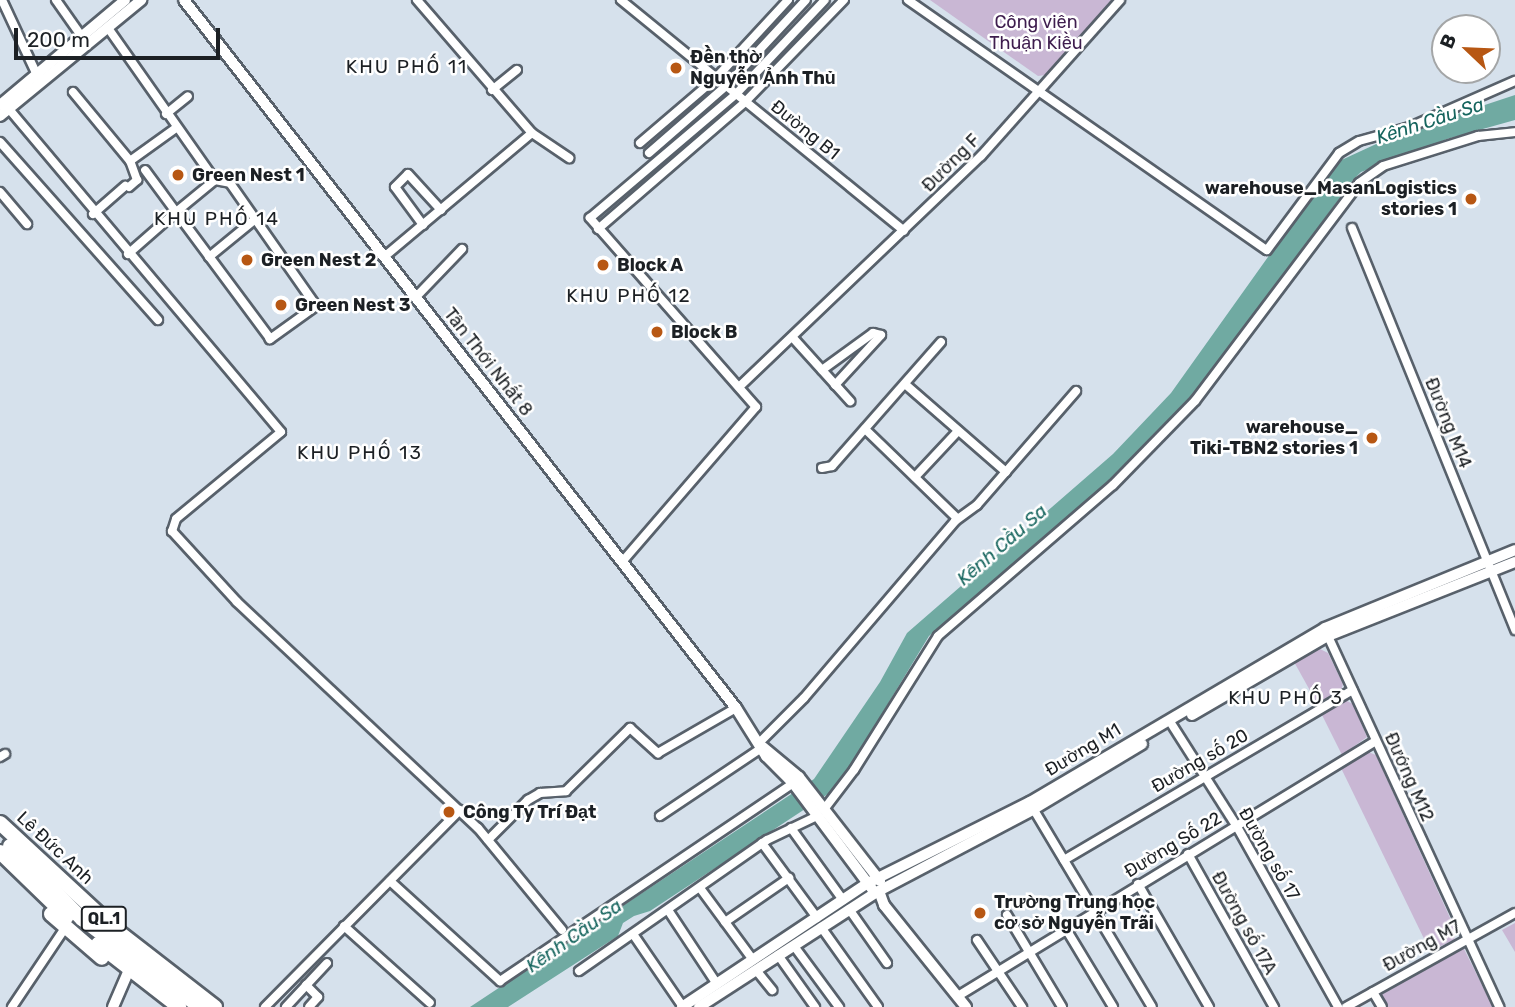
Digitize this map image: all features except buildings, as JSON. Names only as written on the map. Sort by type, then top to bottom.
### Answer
[{"type":"highway","name":"Lê Đức Anh","points":[[0,823],[113,936],[215,1007]]},
{"type":"highway","name":"Lê Đức Anh","points":[[0,835],[113,936],[200,1007]]},
{"type":"highway","name":"QL.1","points":[[0,852],[68,924]]},
{"type":"highway","name":"QL.1","points":[[0,864],[166,1007]]},
{"type":"highway","name":"QL.1","points":[[127,974],[179,1007]]},
{"type":"street","points":[[2,0],[37,75]]},
{"type":"street","points":[[56,0],[82,37]]},
{"type":"street","points":[[3,110],[37,75],[125,0]]},
{"type":"street","points":[[3,110],[141,0]]},
{"type":"street","name":"Tân Thới Nhất 8","points":[[184,0],[736,708],[762,745],[766,756],[796,780],[821,812],[877,887],[884,905],[966,1007]]},
{"type":"street","points":[[417,0],[532,134],[552,151],[569,158]]},
{"type":"street","name":"Đường B1","points":[[621,0],[904,231]]},
{"type":"street","points":[[640,143],[716,78],[788,0]]},
{"type":"street","points":[[649,153],[726,86],[806,0]]},
{"type":"street","points":[[622,562],[756,407],[590,218],[736,94],[825,0]]},
{"type":"street","points":[[598,229],[744,102],[844,0]]},
{"type":"street","points":[[908,0],[1267,250],[1339,153],[1359,141],[1410,127],[1515,80]]},
{"type":"street","name":"Đường F","points":[[739,387],[794,339],[981,156],[1121,0]]},
{"type":"street","points":[[108,28],[215,180],[230,183],[253,221],[316,302],[313,310],[270,339],[145,170]]},
{"type":"street","points":[[492,90],[517,70]]},
{"type":"street","points":[[73,92],[130,161],[137,180],[93,214]]},
{"type":"street","points":[[166,114],[188,96]]},
{"type":"street","points":[[3,110],[281,432],[176,519],[172,531],[237,602],[460,810],[562,930]]},
{"type":"street","points":[[130,161],[176,128]]},
{"type":"street","points":[[579,971],[762,843],[821,812],[855,770],[937,636],[1113,485],[1195,401],[1359,183],[1383,166],[1478,136],[1515,132]]},
{"type":"street","points":[[384,257],[532,134]]},
{"type":"street","points":[[0,142],[158,320]]},
{"type":"street","points":[[423,225],[395,187],[408,174],[441,210]]},
{"type":"street","points":[[128,254],[215,180]]},
{"type":"street","points":[[0,191],[27,224]]},
{"type":"street","points":[[209,257],[253,221]]},
{"type":"street","name":"Đường M14","points":[[1352,228],[1515,630]]},
{"type":"street","points":[[415,298],[462,249]]},
{"type":"street","points":[[822,370],[873,333],[881,335],[835,385]]},
{"type":"street","points":[[794,339],[850,401]]},
{"type":"street","points":[[822,468],[832,466],[941,342]]},
{"type":"street","points":[[905,384],[1006,472]]},
{"type":"street","points":[[660,816],[762,745],[957,518],[1006,472],[1076,391]]},
{"type":"street","points":[[865,429],[957,518]]},
{"type":"street","points":[[915,477],[958,431]]},
{"type":"street","name":"Đường M1","points":[[699,1007],[755,965],[846,904],[1032,806],[1326,632],[1489,566],[1515,550]]},
{"type":"street","name":"Đường M1","points":[[1489,566],[1515,562]]},
{"type":"street","name":"Đướng M12","points":[[1326,632],[1499,1007]]},
{"type":"street","name":"Đường số 20","points":[[1064,860],[1353,691]]},
{"type":"street","points":[[488,840],[528,800],[540,793],[566,791],[630,728],[658,753],[736,708]]},
{"type":"street","name":"Đường số 17","points":[[1171,723],[1236,825],[1338,1007]]},
{"type":"street","name":"Đường Số 22","points":[[958,996],[1375,741]]},
{"type":"street","points":[[390,881],[500,981],[796,780]]},
{"type":"street","points":[[1032,806],[1152,1007]]},
{"type":"street","points":[[267,1006],[460,810]]},
{"type":"street","points":[[791,828],[887,963]]},
{"type":"street","points":[[762,843],[878,1007]]},
{"type":"street","name":"Đường số 17A","points":[[1188,854],[1273,1007]]},
{"type":"street","points":[[725,922],[789,878]]},
{"type":"street","points":[[1138,884],[1209,1007]]},
{"type":"street","points":[[700,888],[772,990]]},
{"type":"street","points":[[668,910],[717,984]]},
{"type":"street","name":"Đường M7","points":[[1346,1007],[1515,913]]},
{"type":"street","points":[[1007,915],[1062,1007]]},
{"type":"street","name":"Đường M1","points":[[682,1007],[717,984],[778,956],[794,946],[819,923]]},
{"type":"street","points":[[12,1007],[68,924]]},
{"type":"street","points":[[344,926],[430,1003]]},
{"type":"street","points":[[1066,929],[1113,1007]]},
{"type":"street","points":[[633,934],[682,1007]]},
{"type":"street","points":[[977,940],[1022,1007]]},
{"type":"street","points":[[794,946],[839,1007]]},
{"type":"street","points":[[778,956],[815,1007]]},
{"type":"street","points":[[286,1007],[327,963]]},
{"type":"street","points":[[113,1007],[127,974]]},
{"type":"street","points":[[306,985],[318,997],[309,1007]]},
{"type":"street","points":[[1373,992],[1382,1007]]},
{"type":"green space","name":"Công viên Thuận Kiều","points":[[930,0],[1112,0],[1045,75],[1038,76]]},
{"type":"green space","points":[[1318,648],[1328,653],[1343,684],[1340,694],[1318,705],[1293,660]]},
{"type":"green space","points":[[1345,700],[1353,704],[1367,737],[1342,755],[1322,715]]},
{"type":"green space","points":[[1368,752],[1376,755],[1456,931],[1454,940],[1430,951],[1341,768]]},
{"type":"green space","points":[[1515,923],[1515,952],[1502,930]]},
{"type":"green space","points":[[1463,947],[1493,1007],[1385,1007],[1381,995]]},
{"type":"shaded area","points":[[1515,95],[1515,120],[1447,139],[1361,172],[1353,180],[1190,401],[1137,457],[929,636],[837,788],[650,911],[623,923],[618,936],[508,1007],[470,1007],[814,779],[880,682],[907,633],[1113,454],[1171,393],[1335,163],[1400,133]]},
{"type":"place","name":"Đền thờ Nguyễn Ảnh Thủ","points":[[676,68]]},
{"type":"place","name":"Green Nest 1","points":[[178,175]]},
{"type":"place","name":"warehouse_MasanLogistics stories 1","points":[[1471,199]]},
{"type":"place","name":"Green Nest 2","points":[[247,260]]},
{"type":"place","name":"Block A","points":[[603,265]]},
{"type":"place","name":"Green Nest 3","points":[[281,305]]},
{"type":"place","name":"Block B","points":[[657,332]]},
{"type":"place","name":"warehouse_ Tiki-TBN2 stories 1","points":[[1372,438]]},
{"type":"place","name":"Công Ty Trí Đạt","points":[[449,812]]},
{"type":"place","name":"Trường Trung học cơ sở Nguyễn Trãi","points":[[980,913]]},
{"type":"district","name":"KHU PHỐ 11","points":[[407,67]]},
{"type":"district","name":"KHU PHỐ 14","points":[[217,219]]},
{"type":"district","name":"KHU PHỐ 12","points":[[629,296]]},
{"type":"district","name":"KHU PHỐ 13","points":[[360,453]]},
{"type":"district","name":"KHU PHỐ 3","points":[[1286,698]]},
{"type":"water label","name":"Kênh Cầu Sa","points":[[1430,121]]},
{"type":"water label","name":"Kênh Cầu Sa","points":[[1002,545]]},
{"type":"water label","name":"Kênh Cầu Sa","points":[[574,936]]}]
